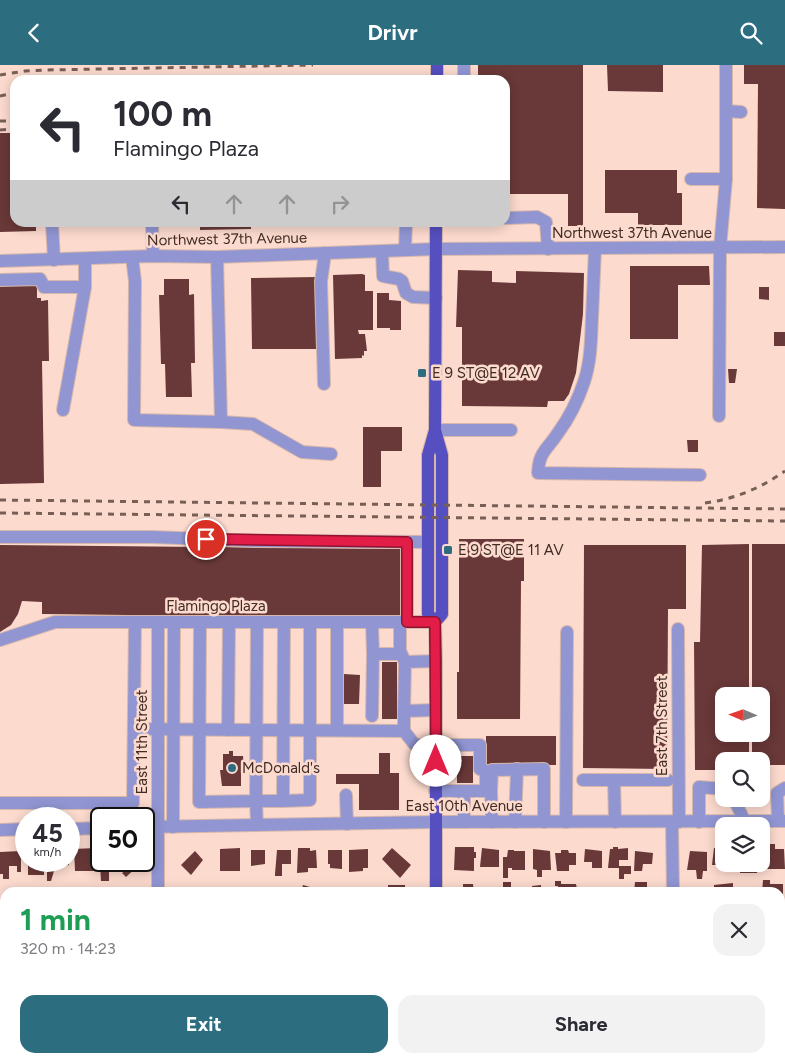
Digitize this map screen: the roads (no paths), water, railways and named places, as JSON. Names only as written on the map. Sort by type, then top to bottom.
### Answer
[{"type":"main road","points":[[435,622],[428,614],[428,455],[435,430],[436,227]]},
{"type":"main road","points":[[435,430],[442,455],[442,613],[435,622],[436,887]]},
{"type":"street","points":[[719,416],[720,249],[726,179],[726,65]]},
{"type":"street","points":[[726,111],[741,112]]},
{"type":"street","points":[[691,179],[726,179]]},
{"type":"street","points":[[510,218],[537,217],[546,223],[548,249]]},
{"type":"street","points":[[52,227],[54,260]]},
{"type":"street","points":[[152,227],[153,256]]},
{"type":"street","points":[[405,250],[406,227]]},
{"type":"street","name":"Northwest 37th Avenue","points":[[0,261],[153,256],[216,257],[436,249],[720,249],[785,247]]},
{"type":"street","points":[[595,249],[587,373],[571,413],[538,461],[538,473],[700,475]]},
{"type":"street","points":[[382,251],[383,277],[402,281],[406,293],[413,297],[436,298]]},
{"type":"street","points":[[324,384],[321,282],[326,253]]},
{"type":"street","points":[[132,257],[135,281],[134,421],[253,424],[302,452],[331,454]]},
{"type":"street","points":[[216,257],[221,422]]},
{"type":"street","points":[[63,409],[85,287],[84,259]]},
{"type":"street","points":[[0,280],[40,279],[44,287],[85,287]]},
{"type":"street","points":[[435,430],[511,430]]},
{"type":"street","points":[[0,537],[152,537],[260,541],[428,542]]},
{"type":"street","points":[[407,542],[404,622],[400,651],[403,658],[404,731],[415,745],[480,745],[480,769],[486,771],[492,822]]},
{"type":"street","name":"Flamingo Plaza","points":[[0,640],[55,622],[435,622]]},
{"type":"street","points":[[0,803],[133,803],[135,622]]},
{"type":"street","name":"East 11th Street","points":[[158,622],[158,887]]},
{"type":"street","points":[[173,827],[174,622]]},
{"type":"street","points":[[200,622],[199,802],[310,800],[310,622]]},
{"type":"street","points":[[228,730],[229,622]]},
{"type":"street","points":[[257,622],[255,730],[257,825]]},
{"type":"street","points":[[283,801],[284,622]]},
{"type":"street","points":[[337,622],[337,730]]},
{"type":"street","points":[[372,622],[372,715]]},
{"type":"street","name":"East 7th Street","points":[[672,887],[678,629]]},
{"type":"street","points":[[566,822],[567,632]]},
{"type":"street","points":[[373,654],[436,661]]},
{"type":"street","points":[[404,711],[436,710]]},
{"type":"street","points":[[134,729],[404,731]]},
{"type":"street","points":[[516,769],[516,822]]},
{"type":"street","points":[[489,791],[492,770],[544,769],[544,822]]},
{"type":"street","points":[[614,780],[615,822]]},
{"type":"street","points":[[583,781],[668,780]]},
{"type":"street","points":[[699,822],[699,787],[715,788]]},
{"type":"street","points":[[782,821],[777,793],[785,788]]},
{"type":"street","points":[[436,791],[489,791]]},
{"type":"street","points":[[464,791],[464,822]]},
{"type":"street","points":[[346,795],[347,824]]},
{"type":"street","name":"East 10th Avenue","points":[[155,827],[436,822],[715,822]]},
{"type":"street","points":[[0,830],[15,829]]},
{"type":"railway","points":[[0,75],[46,70],[313,65]]},
{"type":"railway","points":[[0,96],[10,94]]},
{"type":"railway","points":[[0,121],[10,121]]},
{"type":"railway","points":[[0,130],[10,129]]},
{"type":"railway","points":[[705,503],[727,499],[747,492],[767,483],[785,471]]},
{"type":"railway","points":[[0,500],[785,509]]},
{"type":"railway","points":[[0,513],[785,521]]},
{"type":"place","name":"E 9 ST@E 12 AV","points":[[422,373]]},
{"type":"place","name":"E 9 ST@E 11 AV","points":[[448,550]]},
{"type":"place","name":"McDonald's","points":[[232,768]]}]
